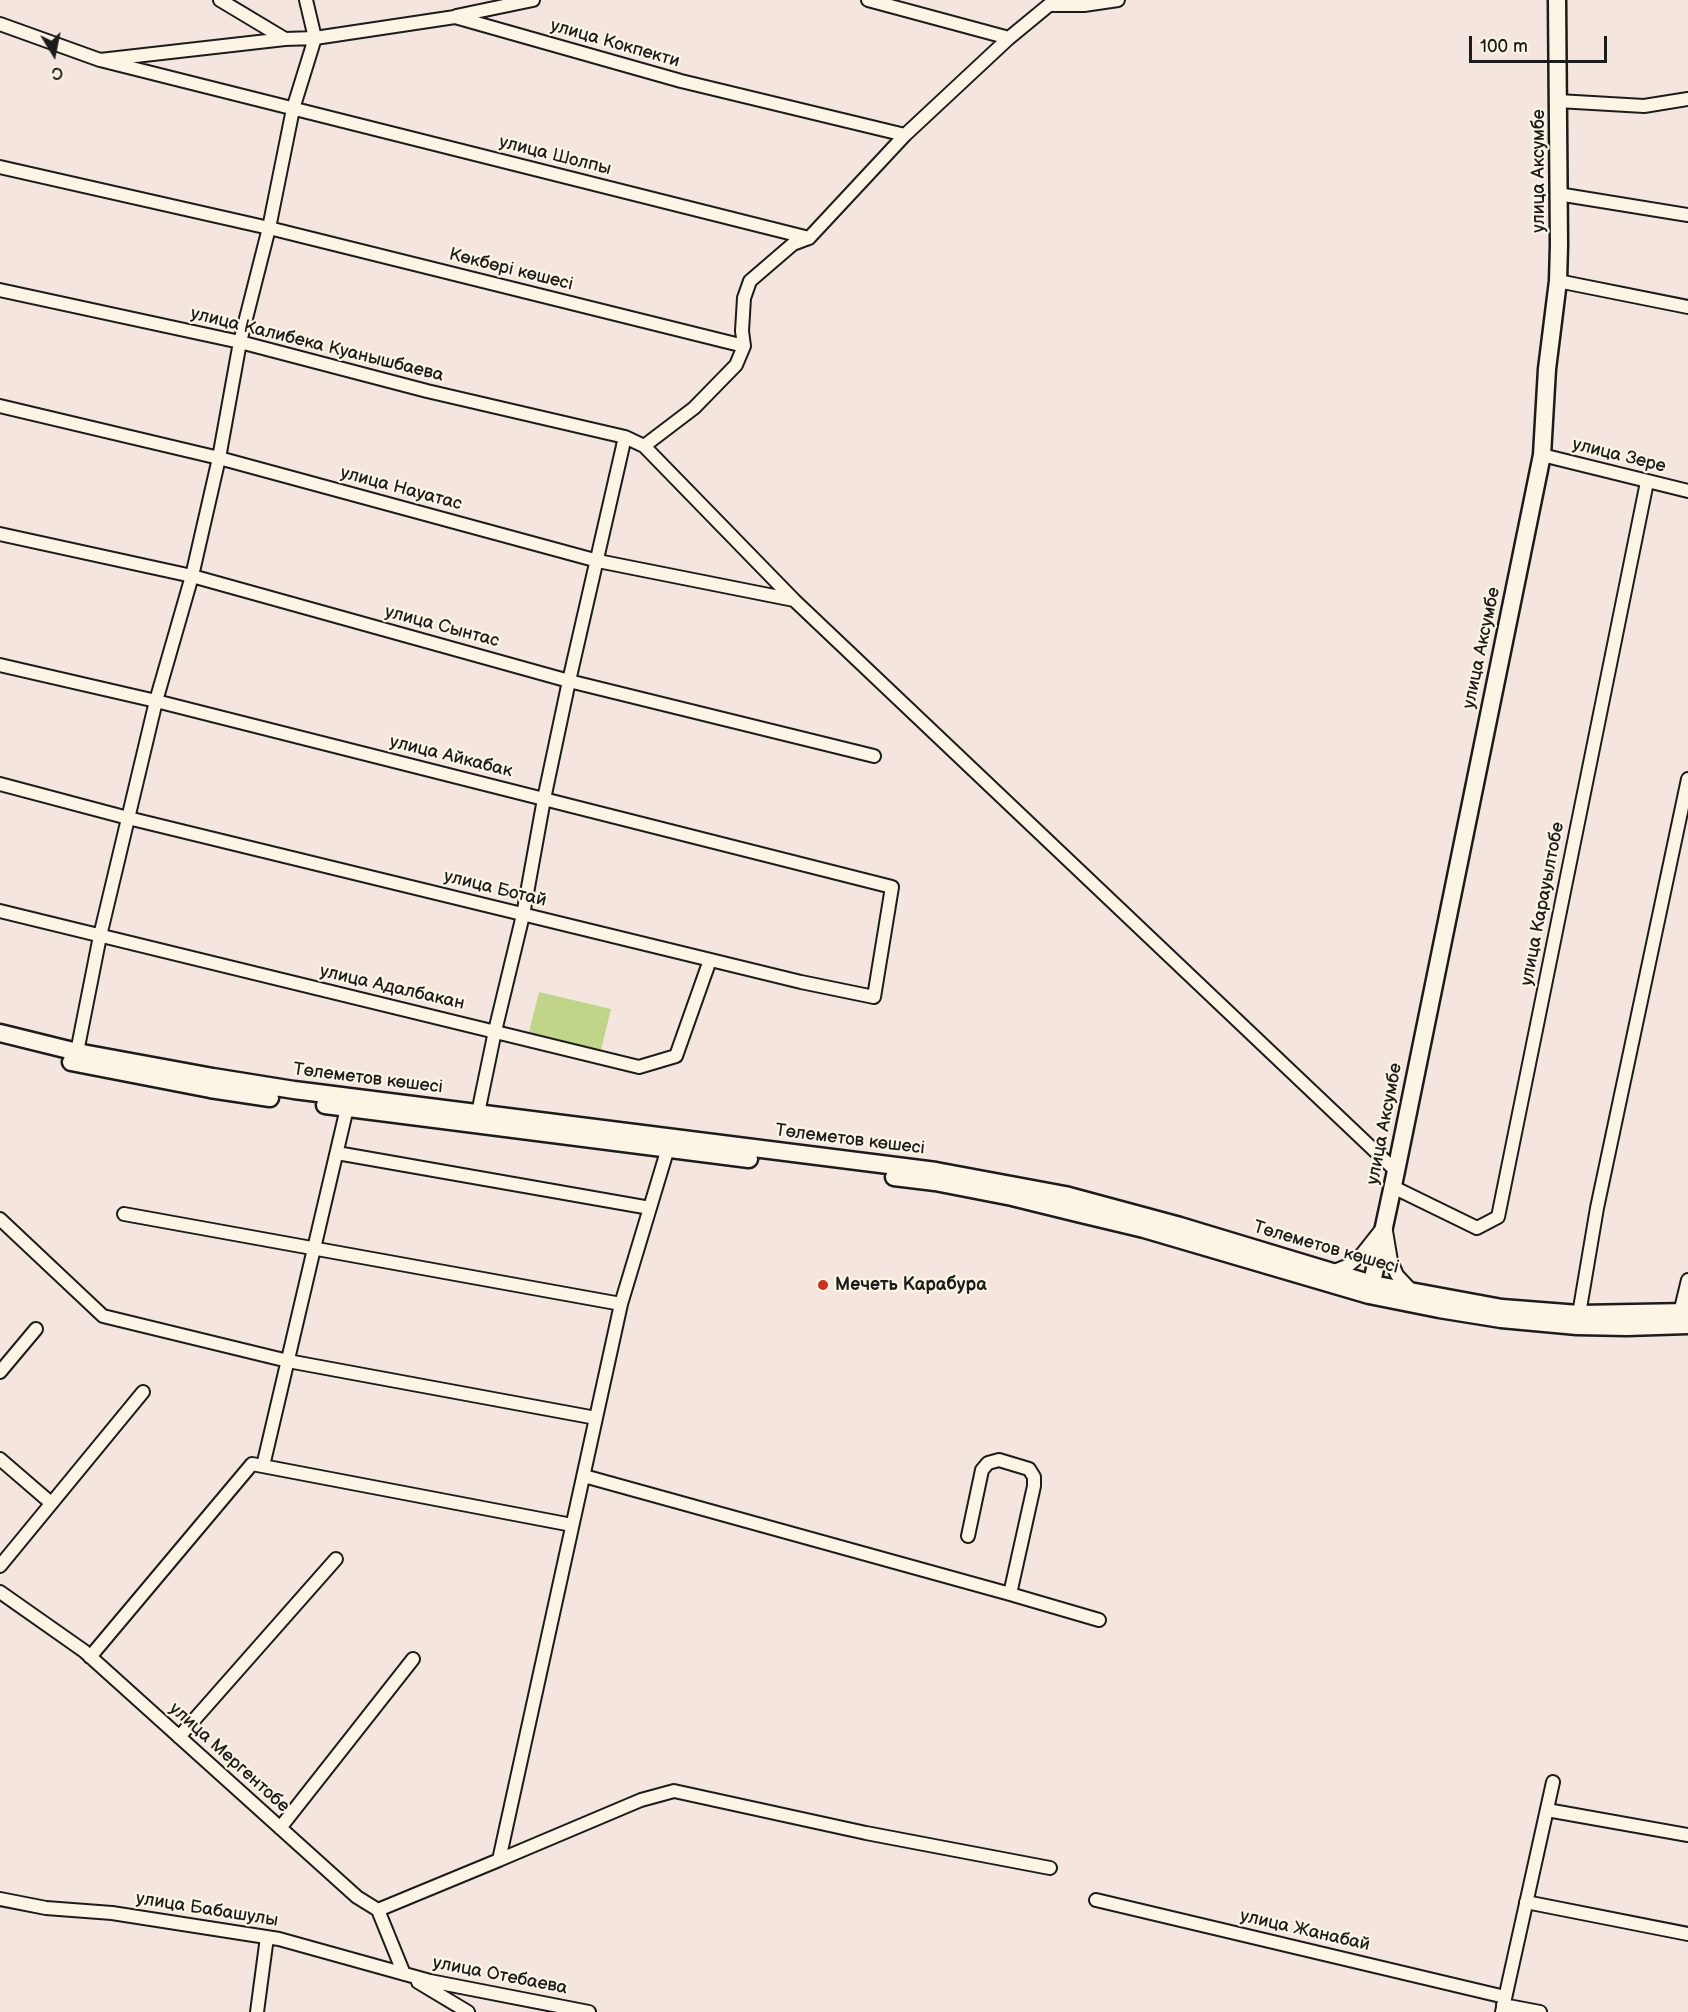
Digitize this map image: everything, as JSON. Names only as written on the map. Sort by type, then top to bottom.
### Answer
[{"type":"main road","name":"улица Аксумбе","points":[[1370,1289],[1542,455],[1547,369],[1558,281],[1557,0]]},
{"type":"main road","name":"Төлеметов көшесі","points":[[0,1033],[77,1052],[400,1109],[668,1149],[935,1182],[1012,1197],[1144,1229],[1370,1289],[1501,1319],[1576,1326],[1627,1327],[1685,1317]]},
{"type":"main road","name":"Төлеметов көшесі","points":[[0,1045],[135,1076],[346,1108],[478,1113],[936,1171],[1065,1195],[1180,1226],[1332,1272],[1370,1289],[1413,1292],[1502,1308],[1579,1314],[1685,1317]]},
{"type":"street","points":[[220,0],[285,39]]},
{"type":"street","points":[[77,1052],[100,936],[156,701],[192,576],[219,458],[240,342],[269,228],[293,109],[315,38],[306,0]]},
{"type":"street","points":[[455,17],[533,0]]},
{"type":"street","points":[[868,0],[1009,38]]},
{"type":"street","points":[[644,446],[694,408],[736,365],[744,346],[742,331],[744,298],[750,281],[786,249],[808,238],[904,135],[1009,38],[1049,5],[1118,0]]},
{"type":"street","name":"улица Кокпекти","points":[[100,60],[285,39],[315,38],[455,17],[681,81],[904,135]]},
{"type":"street","name":"улица Шолпы","points":[[0,24],[100,60],[808,238]]},
{"type":"street","points":[[1558,101],[1644,106],[1688,99]]},
{"type":"street","name":"Көкбөрі көшесі","points":[[0,167],[269,228],[744,346]]},
{"type":"street","points":[[1558,194],[1688,215]]},
{"type":"street","points":[[1558,281],[1688,307]]},
{"type":"street","name":"улица Калибека Куанышбаева","points":[[0,290],[240,342],[427,391],[625,436],[644,446],[794,600],[1394,1179]]},
{"type":"street","name":"улица Науатас","points":[[0,406],[219,458],[598,561],[794,600]]},
{"type":"street","points":[[478,1113],[523,915],[568,681],[598,561],[625,436]]},
{"type":"street","name":"улица Зере","points":[[1542,455],[1688,491]]},
{"type":"street","name":"улица Карауылтобе","points":[[1394,1179],[1477,1228],[1498,1217],[1647,482]]},
{"type":"street","name":"улица Сынтас","points":[[0,534],[192,576],[568,681],[874,756]]},
{"type":"street","name":"улица Айкабак","points":[[0,665],[156,701],[891,887]]},
{"type":"street","points":[[1579,1314],[1597,1208],[1688,779]]},
{"type":"street","name":"улица Ботай","points":[[0,784],[128,818],[523,915],[801,982],[874,997],[891,887]]},
{"type":"street","name":"улица Адалбакан","points":[[0,911],[639,1066],[676,1056],[710,960]]},
{"type":"street","points":[[263,1466],[346,1108]]},
{"type":"street","points":[[499,1860],[621,1304],[668,1149]]},
{"type":"street","points":[[337,1153],[650,1208]]},
{"type":"street","points":[[124,1215],[621,1304]]},
{"type":"street","points":[[0,1218],[103,1316],[288,1361],[596,1418]]},
{"type":"street","points":[[1332,1272],[1348,1265],[1362,1254],[1385,1224]]},
{"type":"street","points":[[1385,1224],[1391,1261],[1397,1275],[1413,1292]]},
{"type":"street","points":[[1685,1317],[1688,1280]]},
{"type":"street","points":[[0,1372],[36,1329]]},
{"type":"street","points":[[0,1566],[143,1392]]},
{"type":"street","points":[[0,1460],[51,1503]]},
{"type":"street","points":[[968,1536],[982,1470],[988,1463],[999,1460],[1029,1469],[1034,1477],[1034,1486],[1010,1594]]},
{"type":"street","points":[[90,1657],[252,1464],[572,1525]]},
{"type":"street","points":[[584,1476],[1099,1620]]},
{"type":"street","points":[[179,1737],[336,1559]]},
{"type":"street","name":"улица Мергентобе","points":[[0,1592],[90,1657],[357,1897],[378,1910]]},
{"type":"street","points":[[280,1828],[413,1659]]},
{"type":"street","points":[[1504,2004],[1553,1782]]},
{"type":"street","points":[[468,2012],[404,1974],[378,1910],[641,1800],[674,1791],[866,1833],[1050,1869]]},
{"type":"street","points":[[1547,1810],[1688,1835]]},
{"type":"street","name":"улица Бабашулы","points":[[0,1899],[46,1908],[112,1913],[267,1937],[404,1974]]},
{"type":"street","name":"улица Жанабай","points":[[1096,1900],[1540,2012]]},
{"type":"street","points":[[1526,1902],[1688,1934]]},
{"type":"street","points":[[257,2012],[267,1937]]},
{"type":"street","name":"улица Отебаева","points":[[404,1974],[492,1994],[589,2012]]},
{"type":"green space","points":[[539,992],[611,1009],[601,1050],[529,1032]]},
{"type":"place","name":"Мечеть Карабура","points":[[823,1285]]}]
